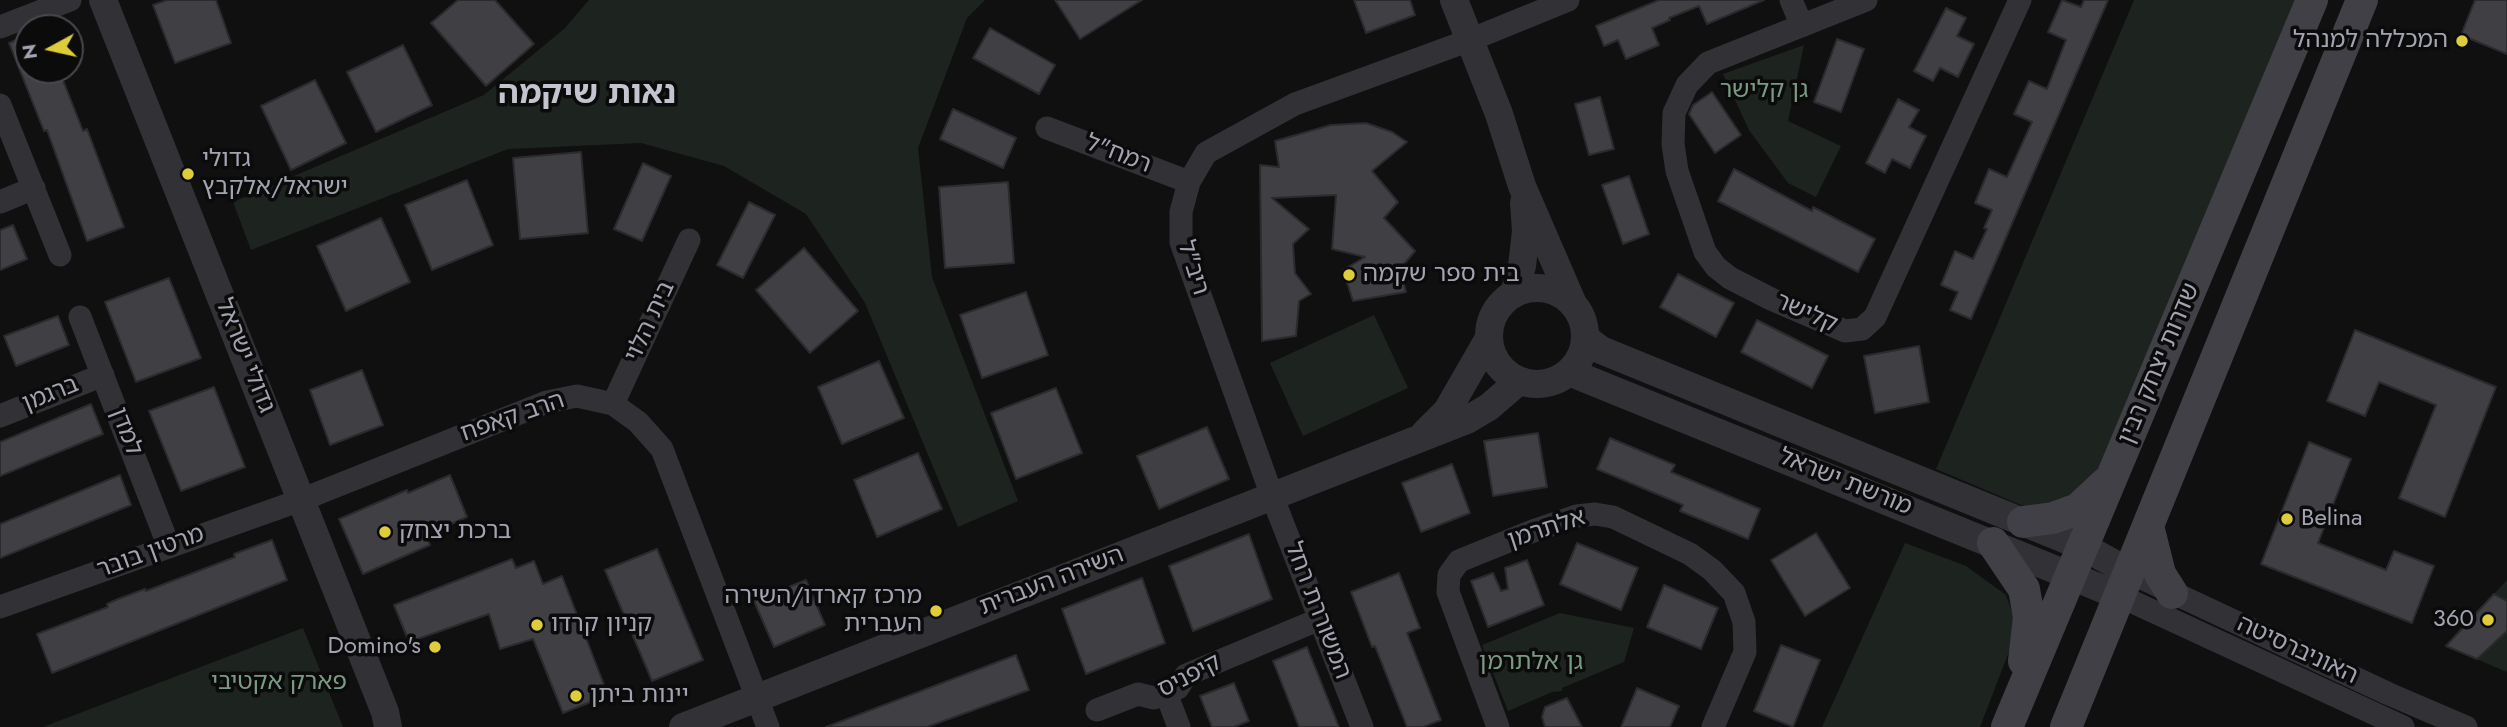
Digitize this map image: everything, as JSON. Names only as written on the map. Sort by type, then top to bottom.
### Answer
[{"type":"main road","name":"שדרות יצחק רבין","points":[[2013,713],[2312,0]]},
{"type":"main road","name":"שדרות יצחק רבין","points":[[2066,727],[2362,0]]},
{"type":"main road","points":[[2023,522],[2053,518],[2078,509],[2113,477]]},
{"type":"main road","points":[[2148,526],[2160,574],[2172,593]]},
{"type":"main road","points":[[1993,543],[2024,589],[2029,617],[2013,713]]},
{"type":"street","points":[[0,27],[70,0]]},
{"type":"street","name":"גדולי ישראל","points":[[103,0],[389,722]]},
{"type":"street","points":[[1454,0],[1499,114],[1522,186],[1584,324],[1585,338],[1578,362],[1559,380],[1545,384],[1519,381],[1507,374],[1497,363],[1489,338],[1491,324],[1496,312],[1514,294],[1539,288],[1552,290],[1573,304]]},
{"type":"street","name":"ריב\"ל","points":[[1272,496],[1181,242],[1181,212],[1189,182],[1206,153],[1295,104],[1469,40],[1568,0]]},
{"type":"street","points":[[1791,0],[1802,26]]},
{"type":"street","name":"קלישר","points":[[1866,0],[1708,63],[1687,85],[1674,113],[1673,144],[1677,171],[1705,252],[1716,267],[1730,278],[1771,299],[1845,331],[1861,329],[1875,317],[2020,0]]},
{"type":"street","points":[[0,105],[60,255]]},
{"type":"street","name":"רמח\"ל","points":[[1047,128],[1189,182]]},
{"type":"street","points":[[1514,294],[1522,266],[1526,231],[1522,186]]},
{"type":"street","points":[[0,202],[34,188]]},
{"type":"street","name":"בית הלוי","points":[[613,404],[689,240]]},
{"type":"street","name":"למדן","points":[[80,317],[169,547]]},
{"type":"street","name":"השירה העברית","points":[[1422,437],[1447,411],[1489,338]]},
{"type":"street","name":"מורשת ישראל","points":[[1585,338],[1601,351],[2084,547],[2124,584]]},
{"type":"street","name":"מורשת ישראל","points":[[1569,372],[2072,576],[2124,584]]},
{"type":"street","name":"ברגמן","points":[[0,416],[103,375]]},
{"type":"street","name":"השירה העברית","points":[[683,727],[1422,437],[1489,407],[1519,381]]},
{"type":"street","name":"הרב קאפח","points":[[301,499],[547,402],[577,396],[613,404],[638,422],[662,449],[755,698]]},
{"type":"street","name":"המשוררת רחל","points":[[1272,496],[1363,727]]},
{"type":"street","name":"מרטין בובר","points":[[0,607],[301,499]]},
{"type":"street","name":"אלתרמן","points":[[1498,727],[1448,592],[1449,575],[1459,561],[1533,531],[1577,516],[1595,514],[1612,517],[1690,554],[1713,570],[1734,593],[1744,622],[1745,652],[1713,727]]},
{"type":"street","name":"האוניברסיטה","points":[[2124,584],[2172,593],[2466,727]]},
{"type":"street","name":"האוניברסיטה","points":[[2124,584],[2403,727]]},
{"type":"street","name":"קיפניס","points":[[1097,710],[1138,694],[1154,698],[1178,688],[1186,676],[1320,618]]},
{"type":"street","points":[[1166,693],[1180,727]]},
{"type":"street","points":[[755,698],[768,727]]},
{"type":"green space","points":[[589,0],[985,0],[967,18],[918,148],[932,277],[1018,501],[958,527],[865,303],[806,214],[724,166],[641,143],[508,149],[251,250],[233,202],[484,95],[564,29]]},
{"type":"green space","points":[[2134,0],[2297,0],[2105,466],[2068,503],[2035,511],[1936,469]]},
{"type":"green space","name":"גן קלישר","points":[[1804,45],[1788,121],[1841,146],[1816,197],[1788,183],[1749,130],[1723,74]]},
{"type":"green space","points":[[1374,315],[1408,388],[1303,436],[1270,363]]},
{"type":"green space","points":[[1905,543],[1966,566],[2006,595],[2014,617],[2010,649],[1980,727],[1822,727]]},
{"type":"green space","name":"360","points":[[2507,580],[2507,672],[2446,646]]},
{"type":"green space","name":"גן אלתרמן","points":[[1560,613],[1634,628],[1624,662],[1562,688],[1562,691],[1552,692],[1508,711],[1482,645]]},
{"type":"green space","name":"פארק אקטיבי","points":[[303,628],[343,727],[43,727]]},
{"type":"building","points":[[167,0],[216,0],[231,43],[175,63],[153,5]]},
{"type":"building","points":[[458,0],[495,0],[534,44],[486,86],[431,23]]},
{"type":"building","points":[[1055,0],[1142,0],[1080,39]]},
{"type":"building","points":[[1354,0],[1410,0],[1415,15],[1366,33]]},
{"type":"building","points":[[1659,0],[1764,0],[1707,24],[1699,6],[1669,18],[1670,20],[1652,28],[1659,45],[1626,59],[1618,40],[1604,46],[1596,26]]},
{"type":"building","points":[[2062,0],[2081,7],[2084,0],[2108,0],[1971,319],[1950,310],[1958,292],[1941,285],[1955,251],[1973,259],[1987,229],[1984,228],[1992,210],[1975,203],[1989,169],[2007,177],[2032,122],[2014,114],[2029,81],[2047,89],[2066,40],[2048,32]]},
{"type":"building","points":[[2475,0],[2507,0],[2507,54],[2461,35]]},
{"type":"building","points":[[1946,8],[1966,18],[1957,36],[1974,44],[1958,77],[1940,68],[1933,81],[1914,71]]},
{"type":"building","points":[[990,28],[1055,65],[1039,94],[973,58]]},
{"type":"building","points":[[1837,39],[1864,49],[1841,112],[1814,102]]},
{"type":"building","points":[[14,41],[14,56],[9,43]]},
{"type":"building","points":[[403,45],[432,105],[376,132],[347,72]]},
{"type":"building","points":[[315,80],[346,143],[291,170],[261,106]]},
{"type":"building","points":[[25,84],[65,84],[83,131],[87,129],[124,227],[87,241],[47,130],[44,131]]},
{"type":"building","points":[[1712,92],[1741,135],[1715,153],[1689,114],[1693,105]]},
{"type":"building","points":[[1600,97],[1614,149],[1589,155],[1575,104]]},
{"type":"building","points":[[1898,99],[1919,110],[1909,127],[1926,136],[1910,168],[1892,159],[1885,173],[1866,163]]},
{"type":"building","points":[[953,109],[1016,138],[1003,168],[940,139]]},
{"type":"building","points":[[1366,123],[1392,132],[1407,142],[1372,171],[1398,202],[1384,218],[1415,251],[1400,269],[1406,292],[1353,301],[1343,270],[1365,257],[1332,249],[1336,195],[1272,198],[1309,229],[1293,244],[1295,273],[1311,294],[1299,301],[1296,336],[1262,341],[1260,165],[1279,167],[1275,141],[1331,125]]},
{"type":"building","points":[[581,152],[588,233],[520,239],[513,158]]},
{"type":"building","points":[[643,163],[671,176],[642,241],[614,229]]},
{"type":"building","points":[[1734,169],[1812,211],[1813,207],[1875,239],[1858,272],[1718,201]]},
{"type":"building","points":[[1629,176],[1649,234],[1623,244],[1602,185]]},
{"type":"building","points":[[467,180],[493,245],[432,270],[405,205]]},
{"type":"building","points":[[1008,182],[1014,263],[945,268],[939,187]]},
{"type":"building","points":[[749,202],[775,215],[743,278],[717,265]]},
{"type":"building","points":[[381,218],[410,282],[346,311],[317,246]]},
{"type":"building","points":[[13,225],[27,259],[0,270],[0,230]]},
{"type":"building","points":[[804,248],[858,311],[810,353],[756,290]]},
{"type":"building","points":[[1678,274],[1734,303],[1716,337],[1660,307]]},
{"type":"building","points":[[169,278],[201,358],[136,382],[105,302]]},
{"type":"building","points":[[1026,292],[1048,355],[982,378],[960,315]]},
{"type":"building","points":[[58,316],[69,345],[16,366],[4,336]]},
{"type":"building","points":[[1757,320],[1828,356],[1812,388],[1741,352]]},
{"type":"building","points":[[2355,330],[2496,387],[2445,517],[2399,498],[2436,405],[2379,382],[2365,416],[2327,401]]},
{"type":"building","points":[[1919,346],[1929,402],[1875,413],[1864,356]]},
{"type":"building","points":[[879,361],[904,418],[842,444],[818,387]]},
{"type":"building","points":[[362,370],[383,425],[330,445],[310,390]]},
{"type":"building","points":[[214,387],[245,467],[181,491],[149,411]]},
{"type":"building","points":[[1056,388],[1082,453],[1016,479],[991,413]]},
{"type":"building","points":[[91,404],[103,434],[0,476],[0,442]]},
{"type":"building","points":[[1207,427],[1229,479],[1159,509],[1137,456]]},
{"type":"building","points":[[1538,433],[1547,487],[1493,496],[1484,441]]},
{"type":"building","points":[[1610,438],[1675,465],[1671,472],[1760,509],[1748,539],[1680,511],[1683,505],[1597,469]]},
{"type":"building","points":[[2309,442],[2351,459],[2318,543],[2386,570],[2394,551],[2434,566],[2412,623],[2261,564]]},
{"type":"building","points":[[918,453],[942,509],[877,537],[854,480]]},
{"type":"building","points":[[1452,464],[1470,513],[1421,532],[1402,483]]},
{"type":"building","points":[[120,475],[131,505],[0,558],[0,524]]},
{"type":"building","name":"ברכת יצחק","points":[[450,475],[467,517],[426,535],[430,545],[363,574],[339,519]]},
{"type":"building","points":[[1816,533],[1850,588],[1805,616],[1771,560]]},
{"type":"building","points":[[1249,534],[1272,599],[1193,631],[1169,566]]},
{"type":"building","points":[[272,540],[287,580],[52,673],[37,634],[108,607],[107,604],[118,599],[235,557],[234,554]]},
{"type":"building","points":[[1577,543],[1638,568],[1621,610],[1560,584]]},
{"type":"building","points":[[657,549],[703,660],[652,681],[605,570]]},
{"type":"building","name":"קניון קרדו","points":[[512,559],[516,568],[534,561],[543,584],[562,576],[608,695],[563,713],[533,639],[500,649],[489,614],[409,642],[394,605]]},
{"type":"building","points":[[1527,560],[1544,605],[1488,627],[1471,581],[1493,573],[1501,591],[1508,589],[1505,568]]},
{"type":"building","points":[[1399,573],[1420,628],[1407,633],[1441,720],[1423,727],[1407,727],[1351,592]]},
{"type":"building","points":[[1142,578],[1165,643],[1086,674],[1062,609]]},
{"type":"building","points":[[806,580],[825,625],[774,647],[754,601]]},
{"type":"building","points":[[1664,585],[1718,608],[1701,649],[1647,627]]},
{"type":"building","name":"360","points":[[2494,594],[2507,601],[2507,631],[2477,659],[2446,646]]},
{"type":"building","points":[[1781,645],[1820,660],[1793,727],[1754,711]]},
{"type":"building","points":[[1307,647],[1339,727],[1299,727],[1273,661]]},
{"type":"building","points":[[1016,655],[1029,690],[927,727],[826,727]]},
{"type":"building","points":[[1234,683],[1249,721],[1234,727],[1212,727],[1200,696]]},
{"type":"building","points":[[1637,688],[1679,706],[1670,727],[1621,727]]},
{"type":"building","points":[[1567,698],[1582,727],[1545,727],[1542,717],[1545,707]]},
{"type":"place","name":"המכללה למנהל","points":[[2462,41]]},
{"type":"place","name":"גדולי ישראל/אלקבץ","points":[[188,174]]},
{"type":"place","name":"בית ספר שקמה","points":[[1349,275]]},
{"type":"place","name":"Belina","points":[[2287,519]]},
{"type":"place","name":"ברכת יצחק","points":[[385,532]]},
{"type":"place","name":"מרכז קארדו/השירה העברית","points":[[936,611]]},
{"type":"place","name":"360","points":[[2488,620]]},
{"type":"place","name":"קניון קרדו","points":[[537,625]]},
{"type":"place","name":"Domino's","points":[[435,647]]},
{"type":"place","name":"יינות ביתן","points":[[576,696]]},
{"type":"district","name":"נאות שיקמה","points":[[587,95]]}]
